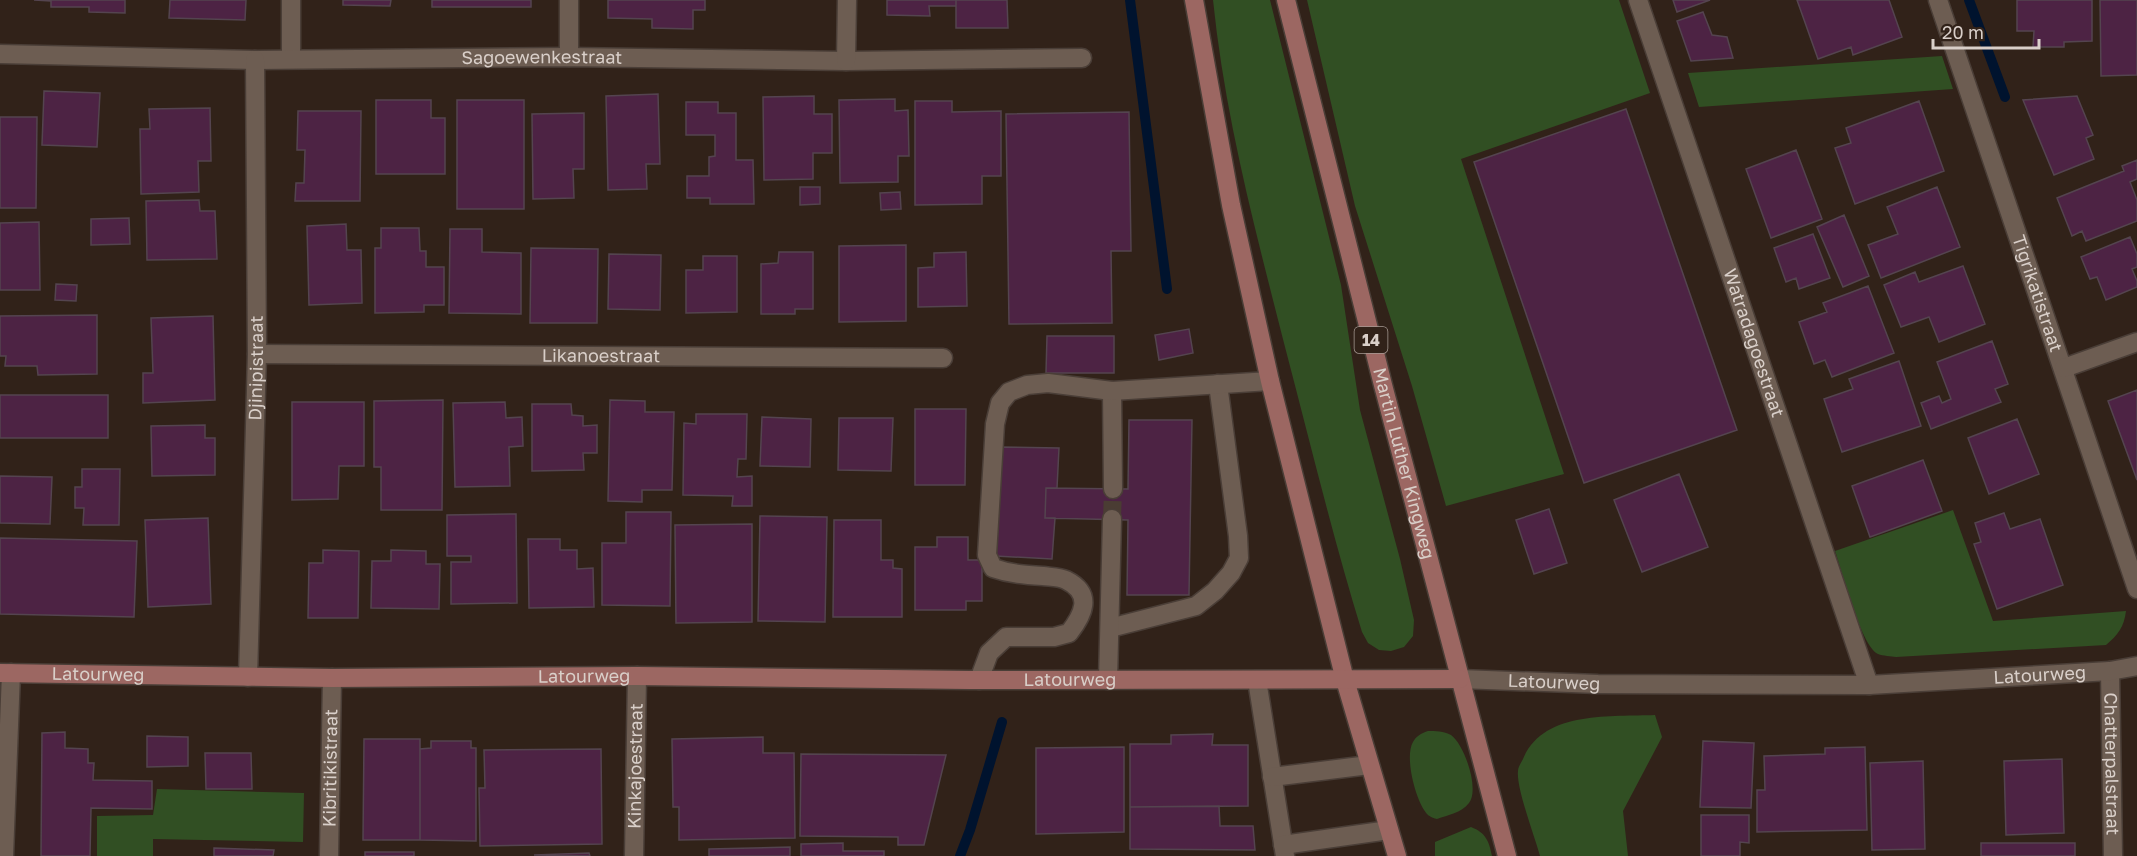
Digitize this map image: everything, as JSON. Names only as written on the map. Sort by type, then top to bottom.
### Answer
[{"type":"main road","points":[[1194,0],[1231,205],[1270,381],[1345,680],[1397,856]]},
{"type":"main road","name":"Martin Luther Kingweg","points":[[1286,0],[1507,856]]},
{"type":"main road","name":"Latourweg","points":[[5,673],[332,678],[637,676],[1108,681],[1460,679]]},
{"type":"street","points":[[291,0],[291,59]]},
{"type":"street","points":[[569,0],[569,57]]},
{"type":"street","points":[[846,61],[847,0]]},
{"type":"street","name":"Watradagoestraat","points":[[1638,0],[1869,685]]},
{"type":"street","name":"Tigrikatistraat","points":[[1938,0],[2137,589]]},
{"type":"street","name":"Sagoewenkestraat","points":[[0,54],[255,60],[569,57],[846,61],[1082,58]]},
{"type":"street","name":"Djinipistraat","points":[[248,677],[257,354],[255,60]]},
{"type":"street","points":[[2064,368],[2137,342]]},
{"type":"street","name":"Likanoestraat","points":[[257,354],[943,358]]},
{"type":"street","points":[[980,680],[989,653],[1006,637],[1053,637],[1069,633],[1081,618],[1084,601],[1078,589],[1065,579],[1007,573],[993,568],[987,555],[995,424],[1000,403],[1009,392],[1048,383],[1112,391],[1270,381]]},
{"type":"street","points":[[1110,628],[1196,606],[1215,591],[1231,573],[1239,558],[1218,384]]},
{"type":"street","points":[[1112,391],[1113,489]]},
{"type":"street","points":[[1108,681],[1112,519]]},
{"type":"street","name":"Latourweg","points":[[1460,679],[1598,684],[1869,685],[2110,671],[2137,666]]},
{"type":"street","name":"Chatterpalstraat","points":[[2110,671],[2113,856]]},
{"type":"street","points":[[4,856],[5,673]]},
{"type":"street","name":"Kinkajoestraat","points":[[634,856],[637,676]]},
{"type":"street","name":"Kibritikistraat","points":[[329,856],[332,678]]},
{"type":"street","points":[[1257,680],[1284,850],[1389,830]]},
{"type":"street","points":[[1272,777],[1369,765]]},
{"type":"green space","points":[[1213,0],[1270,0],[1341,285],[1360,410],[1414,620],[1413,636],[1404,647],[1391,651],[1379,650],[1368,643],[1362,632],[1331,526],[1233,132]]},
{"type":"green space","points":[[1307,0],[1619,0],[1650,93],[1461,159],[1564,474],[1446,506],[1412,386],[1355,206]]},
{"type":"green space","points":[[1942,56],[1953,89],[1699,107],[1688,73]]},
{"type":"green space","points":[[1953,510],[1993,621],[2126,611],[2124,622],[2117,634],[2106,645],[1896,657],[1878,654],[1865,637],[1859,623],[1835,551]]},
{"type":"green space","points":[[1655,715],[1662,737],[1623,811],[1628,856],[1540,856],[1518,779],[1519,766],[1533,743],[1546,732],[1580,719]]},
{"type":"green space","points":[[1428,731],[1445,733],[1456,740],[1461,747],[1472,778],[1473,788],[1469,803],[1454,813],[1437,819],[1429,815],[1419,801],[1411,769],[1410,758],[1413,742],[1419,735]]},
{"type":"green space","points":[[157,789],[304,793],[303,842],[153,839],[153,856],[97,856],[97,816],[153,815]]},
{"type":"green space","points":[[1471,827],[1486,838],[1492,856],[1435,856],[1435,842]]},
{"type":"building","points":[[34,0],[125,0],[125,13],[89,12],[89,7],[51,7],[51,1]]},
{"type":"building","points":[[170,0],[246,0],[245,20],[169,18]]},
{"type":"building","points":[[343,0],[391,0],[390,6],[343,5]]},
{"type":"building","points":[[432,0],[531,0],[531,7],[432,7]]},
{"type":"building","points":[[608,0],[705,0],[705,10],[693,10],[693,29],[652,28],[652,19],[608,18]]},
{"type":"building","points":[[887,0],[956,0],[956,6],[929,6],[930,16],[887,15]]},
{"type":"building","points":[[956,0],[1007,0],[1008,28],[956,28]]},
{"type":"building","points":[[1673,0],[1710,0],[1677,12]]},
{"type":"building","points":[[1797,0],[1889,0],[1902,37],[1853,55],[1851,47],[1818,59]]},
{"type":"building","points":[[2017,0],[2092,0],[2092,41],[2064,42],[2064,47],[2033,47],[2034,31],[2017,31]]},
{"type":"building","points":[[2100,0],[2137,0],[2137,75],[2101,76]]},
{"type":"building","points":[[1703,12],[1712,35],[1727,37],[1733,58],[1691,61],[1677,21]]},
{"type":"building","points":[[44,91],[100,93],[97,147],[42,145]]},
{"type":"building","points":[[658,94],[660,164],[646,164],[647,189],[608,190],[606,96]]},
{"type":"building","points":[[814,96],[814,114],[832,114],[832,153],[813,153],[813,179],[764,180],[763,97]]},
{"type":"building","points":[[2077,96],[2093,135],[2086,138],[2094,159],[2054,175],[2023,100]]},
{"type":"building","points":[[895,99],[895,111],[908,110],[909,156],[898,156],[898,182],[840,183],[839,100]]},
{"type":"building","points":[[376,100],[431,100],[431,118],[445,118],[445,174],[376,174]]},
{"type":"building","points":[[457,100],[524,100],[524,209],[457,209]]},
{"type":"building","points":[[915,101],[952,101],[952,112],[1001,111],[1001,176],[982,176],[982,204],[915,205]]},
{"type":"building","points":[[1919,101],[1944,171],[1855,204],[1835,148],[1851,143],[1846,128]]},
{"type":"building","points":[[686,102],[718,102],[718,113],[736,113],[736,160],[753,160],[754,204],[710,204],[710,198],[687,198],[687,176],[709,176],[709,157],[715,156],[715,135],[686,135]]},
{"type":"building","points":[[210,108],[211,161],[198,161],[199,192],[141,194],[140,129],[150,129],[149,109]]},
{"type":"building","points":[[1626,109],[1737,430],[1584,483],[1474,162]]},
{"type":"building","points":[[298,111],[361,111],[360,201],[295,201],[296,183],[304,183],[305,150],[297,150]]},
{"type":"building","points":[[1129,112],[1131,251],[1111,251],[1112,323],[1009,324],[1006,114]]},
{"type":"building","points":[[584,113],[584,169],[573,169],[574,198],[533,199],[532,114]]},
{"type":"building","points":[[0,117],[37,117],[36,208],[0,208]]},
{"type":"building","points":[[1796,150],[1822,219],[1771,238],[1746,169]]},
{"type":"building","points":[[2137,160],[2137,179],[2130,182],[2137,200],[2137,221],[2086,241],[2082,231],[2072,236],[2057,198],[2124,171],[2122,166]]},
{"type":"building","points":[[800,187],[820,187],[820,204],[800,205]]},
{"type":"building","points":[[1937,187],[1960,247],[1881,278],[1868,245],[1898,234],[1887,207]]},
{"type":"building","points":[[900,192],[901,209],[881,210],[880,193]]},
{"type":"building","points":[[199,200],[200,211],[215,211],[217,259],[147,260],[146,201]]},
{"type":"building","points":[[1844,215],[1869,276],[1843,287],[1817,227]]},
{"type":"building","points":[[129,218],[130,244],[91,245],[91,219]]},
{"type":"building","points":[[39,222],[40,290],[0,290],[0,223]]},
{"type":"building","points":[[346,224],[347,250],[361,250],[362,303],[309,305],[307,226]]},
{"type":"building","points":[[381,228],[419,228],[420,251],[426,251],[426,267],[444,267],[444,305],[424,305],[424,312],[375,313],[375,248],[381,248]]},
{"type":"building","points":[[450,229],[482,229],[482,252],[521,253],[521,314],[449,313]]},
{"type":"building","points":[[1813,234],[1830,278],[1799,289],[1796,278],[1786,282],[1774,248]]},
{"type":"building","points":[[2130,237],[2137,254],[2137,267],[2132,269],[2137,287],[2106,300],[2097,277],[2090,279],[2081,257]]},
{"type":"building","points":[[906,245],[906,321],[839,322],[839,246]]},
{"type":"building","points":[[531,248],[598,249],[597,323],[530,323]]},
{"type":"building","points":[[779,252],[813,252],[813,309],[795,309],[795,314],[761,314],[761,264],[778,263]]},
{"type":"building","points":[[966,252],[967,306],[918,307],[918,268],[934,267],[934,253]]},
{"type":"building","points":[[609,254],[661,255],[660,310],[608,309]]},
{"type":"building","points":[[703,256],[737,256],[737,312],[686,313],[686,270],[703,270]]},
{"type":"building","points":[[1963,266],[1985,324],[1939,342],[1929,317],[1901,327],[1884,285],[1915,272],[1919,282]]},
{"type":"building","points":[[56,284],[77,285],[76,301],[55,300]]},
{"type":"building","points":[[1868,286],[1894,353],[1832,377],[1825,360],[1814,364],[1799,322],[1827,312],[1823,303]]},
{"type":"building","points":[[97,315],[97,374],[38,375],[37,366],[5,366],[6,356],[0,356],[0,316]]},
{"type":"building","points":[[213,316],[215,400],[143,403],[143,373],[153,373],[151,318]]},
{"type":"building","points":[[1189,329],[1193,353],[1159,360],[1155,335]]},
{"type":"building","points":[[1047,336],[1114,336],[1114,373],[1046,373]]},
{"type":"building","points":[[1992,341],[2008,384],[1995,389],[2001,402],[1931,429],[1921,403],[1939,396],[1942,403],[1951,399],[1937,362]]},
{"type":"building","points":[[1899,361],[1921,426],[1842,452],[1824,399],[1853,389],[1849,379]]},
{"type":"building","points":[[2137,390],[2137,480],[2108,401]]},
{"type":"building","points":[[0,395],[108,395],[108,438],[0,438]]},
{"type":"building","points":[[443,400],[442,510],[381,510],[381,467],[374,467],[374,401]]},
{"type":"building","points":[[610,400],[645,401],[645,412],[674,412],[672,490],[642,490],[642,502],[608,501]]},
{"type":"building","points":[[292,402],[364,402],[364,466],[339,466],[338,499],[292,500]]},
{"type":"building","points":[[505,402],[506,418],[522,417],[523,446],[509,447],[510,486],[455,487],[453,403]]},
{"type":"building","points":[[532,404],[571,404],[572,415],[583,416],[583,426],[597,425],[597,453],[583,453],[584,470],[532,471]]},
{"type":"building","points":[[915,409],[966,409],[965,485],[915,485]]},
{"type":"building","points":[[696,414],[747,414],[746,459],[738,459],[737,477],[752,476],[752,506],[732,506],[733,496],[683,495],[684,423],[696,424]]},
{"type":"building","points":[[762,417],[811,419],[810,467],[760,466]]},
{"type":"building","points":[[839,418],[893,418],[891,471],[838,470]]},
{"type":"building","points":[[2017,419],[2039,474],[1989,494],[1968,438]]},
{"type":"building","points":[[1129,420],[1192,420],[1189,595],[1127,595],[1128,520],[1045,518],[1046,488],[1128,489]]},
{"type":"building","points":[[205,425],[205,438],[215,438],[215,475],[152,476],[151,426]]},
{"type":"building","points":[[999,447],[1059,448],[1057,488],[1046,488],[1045,518],[1055,518],[1052,559],[995,556]]},
{"type":"building","points":[[1923,460],[1942,511],[1870,537],[1852,486]]},
{"type":"building","points":[[82,469],[120,469],[119,525],[83,525],[84,508],[75,508],[75,487],[82,487]]},
{"type":"building","points":[[1679,474],[1708,547],[1642,572],[1614,500]]},
{"type":"building","points":[[0,476],[52,477],[50,524],[0,523]]},
{"type":"building","points":[[1549,509],[1567,563],[1534,574],[1516,520]]},
{"type":"building","points":[[626,512],[671,512],[670,606],[602,605],[602,543],[626,543]]},
{"type":"building","points":[[2004,513],[2010,529],[2040,519],[2063,585],[1997,609],[1974,544],[1981,542],[1975,523]]},
{"type":"building","points":[[516,514],[517,603],[451,604],[451,562],[471,562],[471,556],[447,556],[447,515]]},
{"type":"building","points":[[760,516],[827,517],[825,622],[758,621]]},
{"type":"building","points":[[208,518],[211,604],[148,607],[145,520]]},
{"type":"building","points":[[834,520],[881,520],[881,560],[893,560],[893,568],[902,569],[902,617],[833,617]]},
{"type":"building","points":[[752,524],[752,622],[676,623],[675,525]]},
{"type":"building","points":[[937,537],[968,537],[968,560],[982,560],[982,601],[966,601],[966,610],[915,610],[915,547],[937,547]]},
{"type":"building","points":[[0,538],[137,541],[134,617],[0,614]]},
{"type":"building","points":[[528,539],[560,539],[560,550],[577,550],[577,569],[593,568],[594,607],[529,608]]},
{"type":"building","points":[[323,550],[359,551],[358,618],[308,618],[309,563],[323,563]]},
{"type":"building","points":[[391,550],[426,551],[426,564],[440,564],[439,609],[371,608],[372,561],[391,561]]},
{"type":"building","points":[[65,732],[65,748],[88,749],[88,763],[94,763],[93,780],[152,781],[152,809],[91,808],[90,856],[41,856],[42,733]]},
{"type":"building","points":[[1213,734],[1212,745],[1248,745],[1248,806],[1130,807],[1130,744],[1171,744],[1171,735]]},
{"type":"building","points":[[147,736],[188,737],[188,766],[147,767]]},
{"type":"building","points":[[763,737],[763,753],[794,753],[795,838],[679,840],[679,807],[673,807],[672,739]]},
{"type":"building","points":[[364,739],[420,739],[420,840],[363,840]]},
{"type":"building","points":[[431,741],[471,741],[471,748],[476,748],[476,841],[420,840],[420,749],[431,748]]},
{"type":"building","points":[[1703,741],[1754,743],[1751,808],[1700,807]]},
{"type":"building","points":[[1124,747],[1124,832],[1036,834],[1036,748]]},
{"type":"building","points":[[1865,747],[1867,830],[1757,832],[1757,790],[1765,790],[1764,756],[1825,754],[1825,748]]},
{"type":"building","points":[[601,749],[602,844],[480,846],[479,788],[485,788],[484,750]]},
{"type":"building","points":[[205,753],[251,753],[252,789],[206,789]]},
{"type":"building","points":[[801,754],[946,755],[924,845],[898,845],[898,837],[800,836]]},
{"type":"building","points":[[2062,759],[2064,833],[2006,835],[2004,761]]},
{"type":"building","points":[[1923,761],[1925,849],[1872,850],[1870,763]]},
{"type":"building","points":[[1219,806],[1220,826],[1253,826],[1255,850],[1130,849],[1130,807]]},
{"type":"building","points":[[1701,815],[1749,815],[1749,843],[1740,842],[1740,856],[1701,856]]},
{"type":"building","points":[[843,843],[843,851],[884,851],[884,856],[801,856],[801,844]]},
{"type":"building","points":[[1981,843],[2075,843],[2075,856],[1981,856]]},
{"type":"building","points":[[790,847],[790,856],[709,856],[709,849]]},
{"type":"building","points":[[214,848],[274,850],[273,856],[214,856]]},
{"type":"building","points":[[365,852],[414,852],[414,856],[365,856]]},
{"type":"building","points":[[589,853],[590,856],[534,855]]},
{"type":"waterway","points":[[1130,0],[1167,289]]},
{"type":"waterway","points":[[1969,0],[2005,97]]},
{"type":"waterway","points":[[960,856],[1002,722]]},
{"type":"tunnel","points":[[1112,519],[1113,489]]}]
